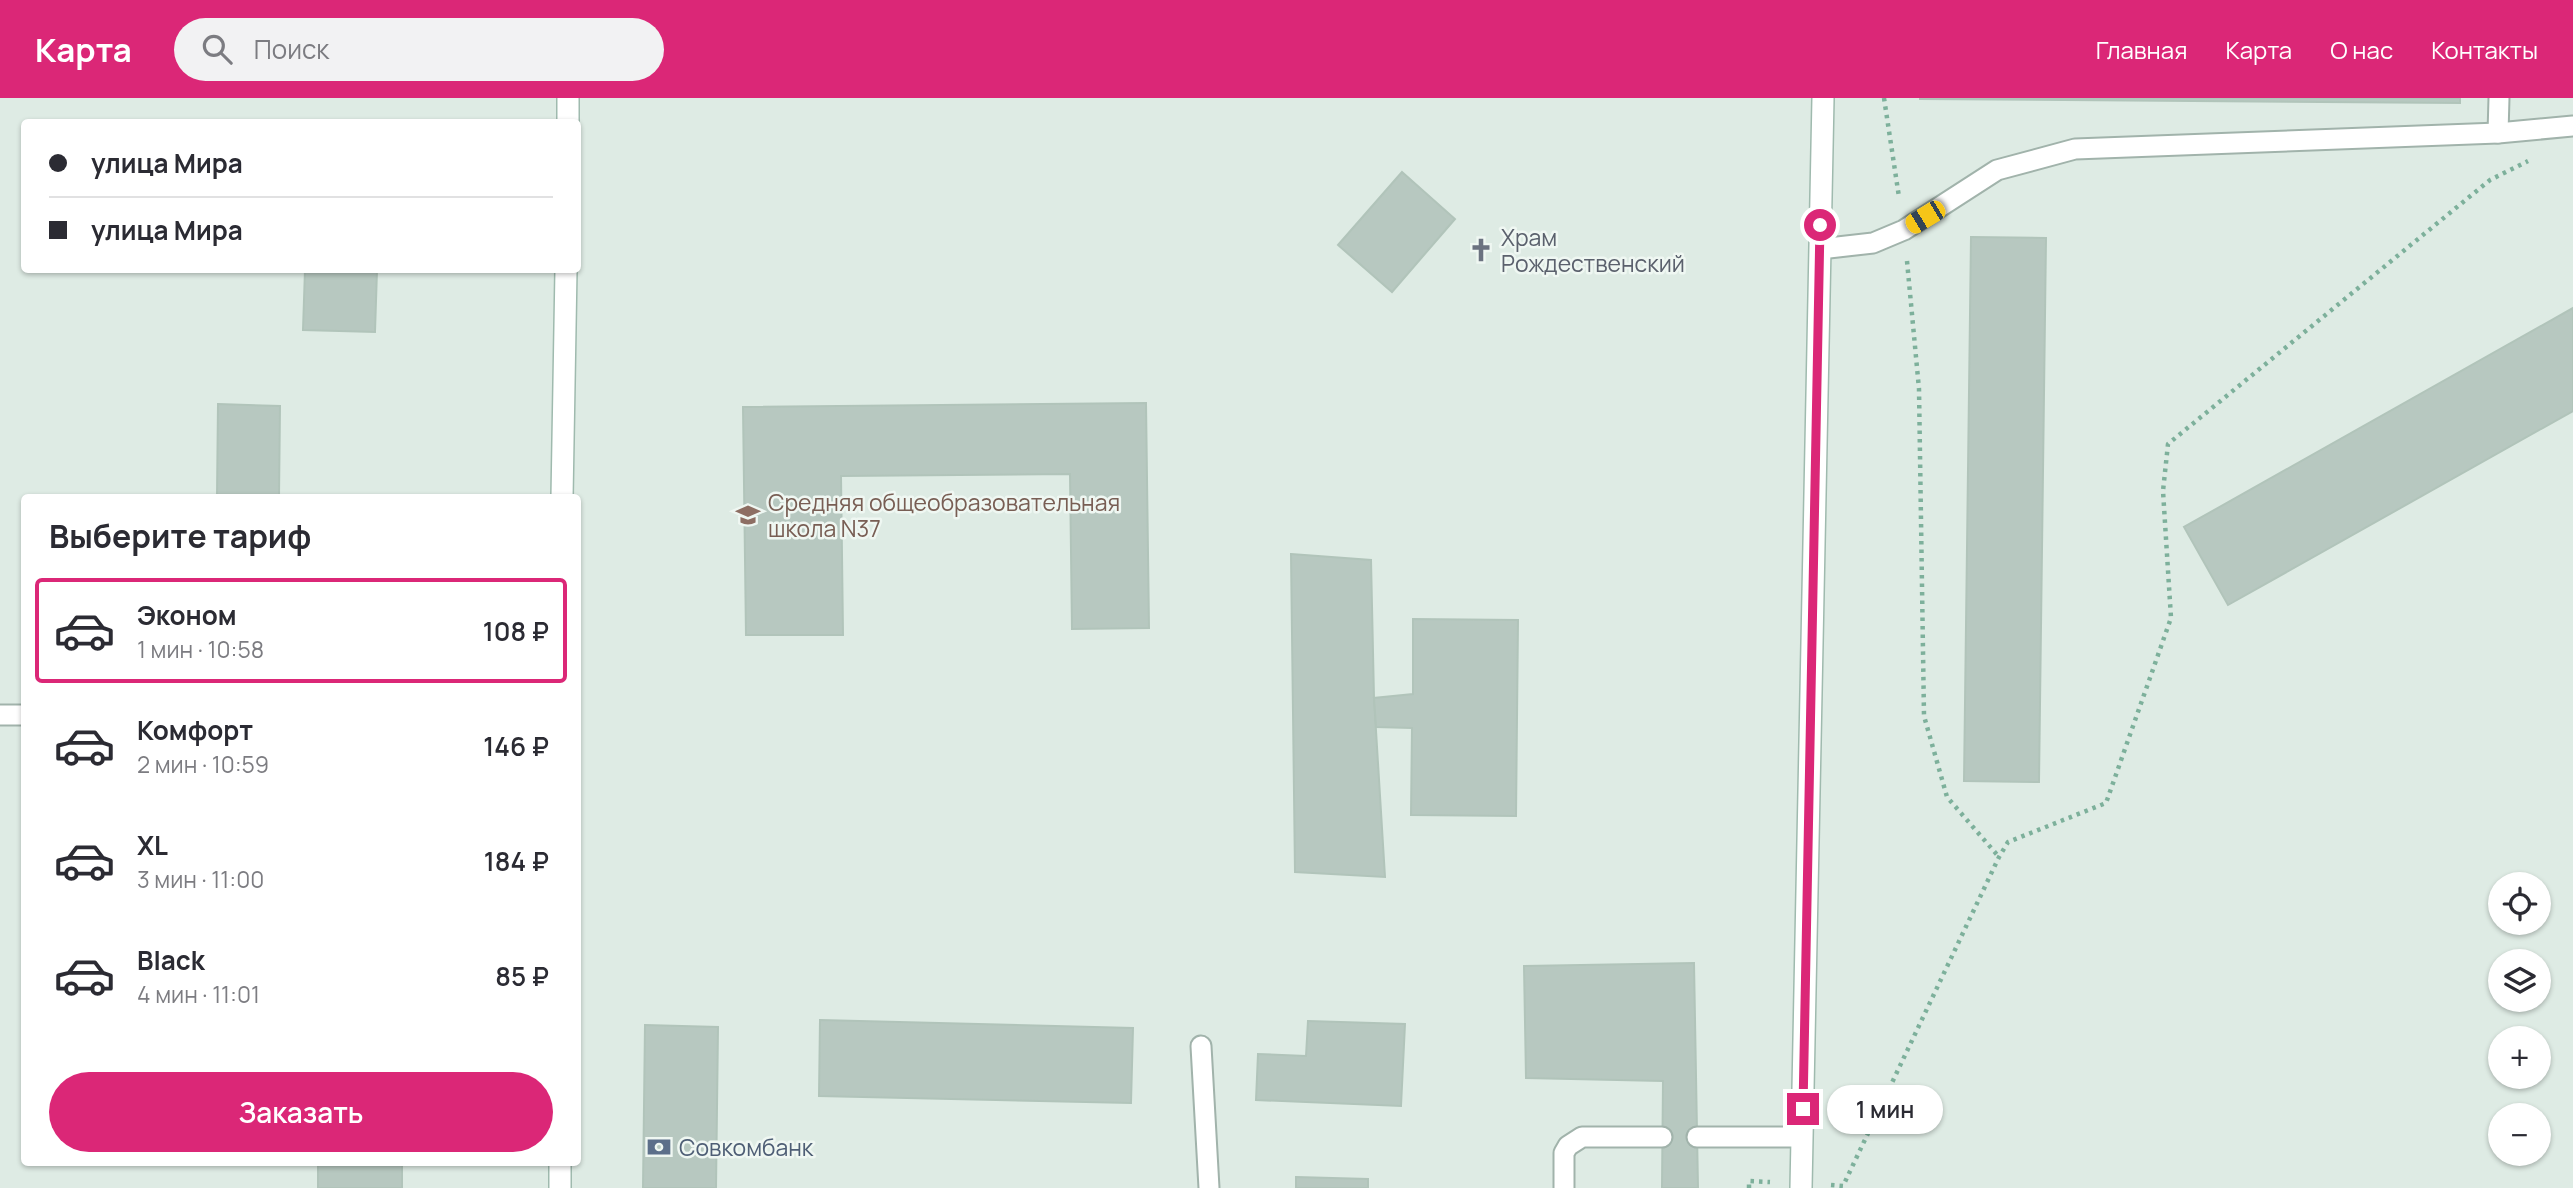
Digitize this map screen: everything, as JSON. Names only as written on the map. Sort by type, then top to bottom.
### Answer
[{"type":"main road","points":[[568,98],[568,119]]},
{"type":"main road","points":[[1801,1185],[1823,98]]},
{"type":"main road","points":[[562,494],[566,273]]},
{"type":"main road","points":[[559,1166],[559,1188]]},
{"type":"lane","points":[[2498,133],[2499,98]]},
{"type":"lane","points":[[1820,250],[1873,243],[1904,230],[1997,170],[2076,149],[2498,133],[2573,126]]},
{"type":"lane","points":[[0,715],[21,715]]},
{"type":"lane","points":[[1201,1046],[1209,1188]]},
{"type":"lane","points":[[1564,1188],[1564,1153],[1568,1146],[1582,1137],[1662,1137]]},
{"type":"lane","points":[[1697,1137],[1802,1137]]},
{"type":"path","points":[[1884,98],[1904,230],[1919,389],[1924,716],[1947,797],[1998,858]]},
{"type":"path","points":[[1749,1188],[1749,1181],[1843,1186],[2008,842],[2106,803],[2171,618],[2163,491],[2168,444],[2490,180],[2537,156]]},
{"type":"building","points":[[2460,98],[2460,103],[1920,99]]},
{"type":"building","points":[[1402,172],[1455,219],[1392,292],[1338,245]]},
{"type":"building","points":[[1971,237],[2046,238],[2039,782],[1964,781]]},
{"type":"building","points":[[305,273],[377,273],[375,332],[303,330]]},
{"type":"building","points":[[2573,308],[2573,411],[2228,605],[2184,527]]},
{"type":"building","points":[[1146,403],[1149,628],[1072,629],[1070,474],[841,476],[843,635],[746,635],[743,407]]},
{"type":"building","points":[[218,404],[280,406],[279,494],[217,494]]},
{"type":"building","points":[[1291,554],[1371,560],[1374,698],[1385,877],[1295,872]]},
{"type":"building","points":[[1413,619],[1518,620],[1516,816],[1411,815],[1412,728],[1376,727],[1374,698],[1413,694]]},
{"type":"building","points":[[1694,963],[1698,1188],[1662,1188],[1663,1081],[1526,1078],[1524,966]]},
{"type":"building","points":[[820,1020],[1133,1028],[1131,1103],[819,1096]]},
{"type":"building","points":[[1308,1021],[1405,1024],[1401,1106],[1256,1100],[1258,1054],[1306,1056]]},
{"type":"building","points":[[645,1025],[718,1027],[716,1188],[643,1188]]},
{"type":"building","points":[[318,1166],[402,1166],[402,1188],[318,1188]]},
{"type":"building","points":[[1296,1177],[1368,1179],[1368,1188],[1296,1188]]},
{"type":"place","name":"Храм Рождественский","points":[[1481,250]]},
{"type":"place","name":"Средняя общеобразовательная школа N37","points":[[748,515]]},
{"type":"place","name":"Совкомбанк","points":[[659,1147]]},
{"type":"route","points":[[1803,1109],[1820,225]]}]
